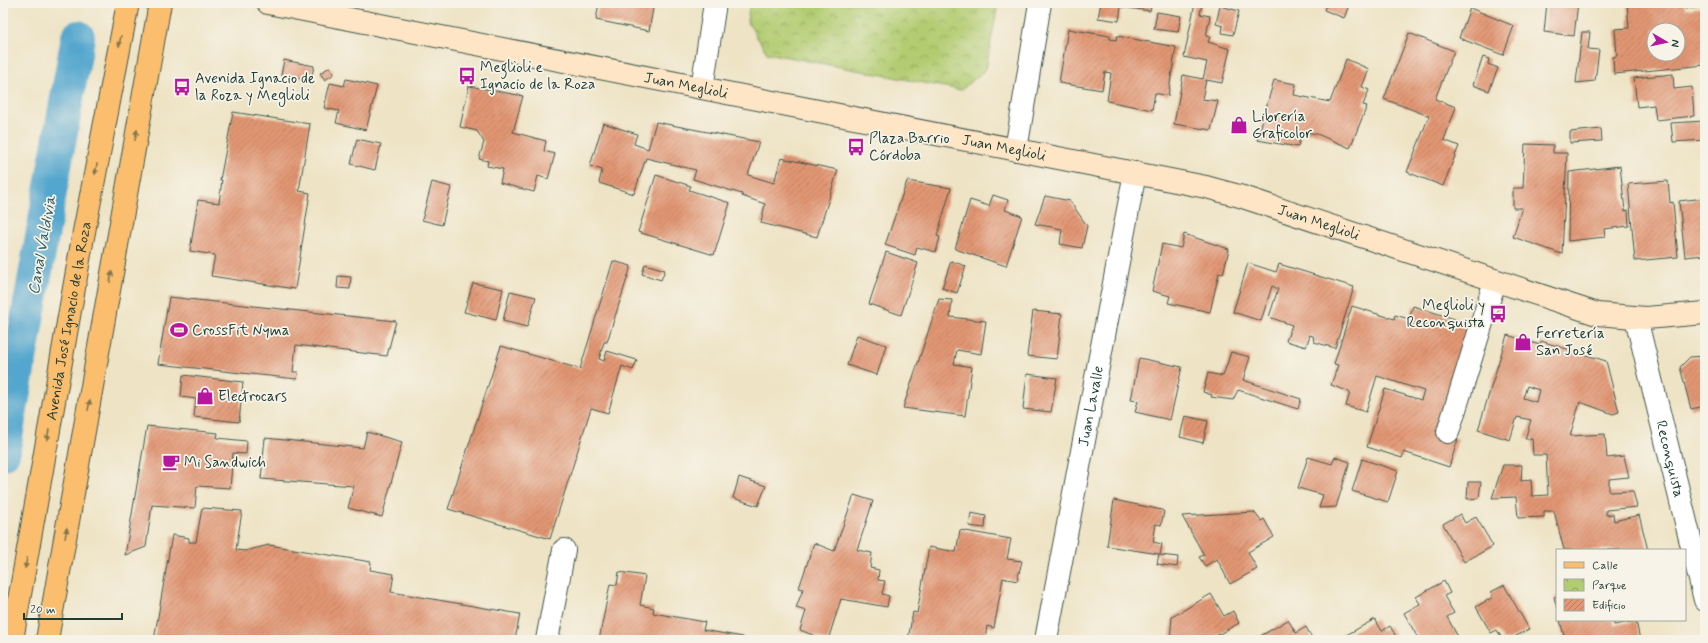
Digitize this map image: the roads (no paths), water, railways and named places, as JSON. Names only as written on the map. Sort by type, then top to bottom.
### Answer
[{"type":"main road","name":"Avenida José Ignacio de la Roza","points":[[12,640],[83,237],[128,3]]},
{"type":"main road","points":[[47,640],[160,3]]},
{"type":"main road","name":"Juan Meglioli","points":[[268,3],[1206,188],[1243,197],[1582,311],[1614,317],[1636,318],[1705,313]]},
{"type":"street","points":[[702,88],[715,3]]},
{"type":"street","points":[[1016,150],[1040,3]]},
{"type":"street","name":"Juan Lavalle","points":[[1046,640],[1135,173]]},
{"type":"street","points":[[1448,432],[1495,281]]},
{"type":"street","name":"Reconquista","points":[[1636,318],[1705,600]]},
{"type":"street","points":[[547,640],[564,550]]},
{"type":"waterway","name":"Canal Valdivia","points":[[3,453],[78,37]]},
{"type":"place","name":"Meglioli e Ignacio de la Roza","points":[[467,76]]},
{"type":"place","name":"Avenida Ignacio de la Roza y Meglioli","points":[[182,87]]},
{"type":"place","name":"Librería Graficolor","points":[[1239,125]]},
{"type":"place","name":"Plaza Barrio Córdoba","points":[[856,147]]},
{"type":"place","name":"Meglioli y Reconquista","points":[[1498,314]]},
{"type":"place","name":"CrossFit Nyma","points":[[179,330]]},
{"type":"place","name":"Ferretería San José","points":[[1523,342]]},
{"type":"place","name":"Electrocars","points":[[205,396]]},
{"type":"place","name":"Mi Sandwich","points":[[171,462]]}]
